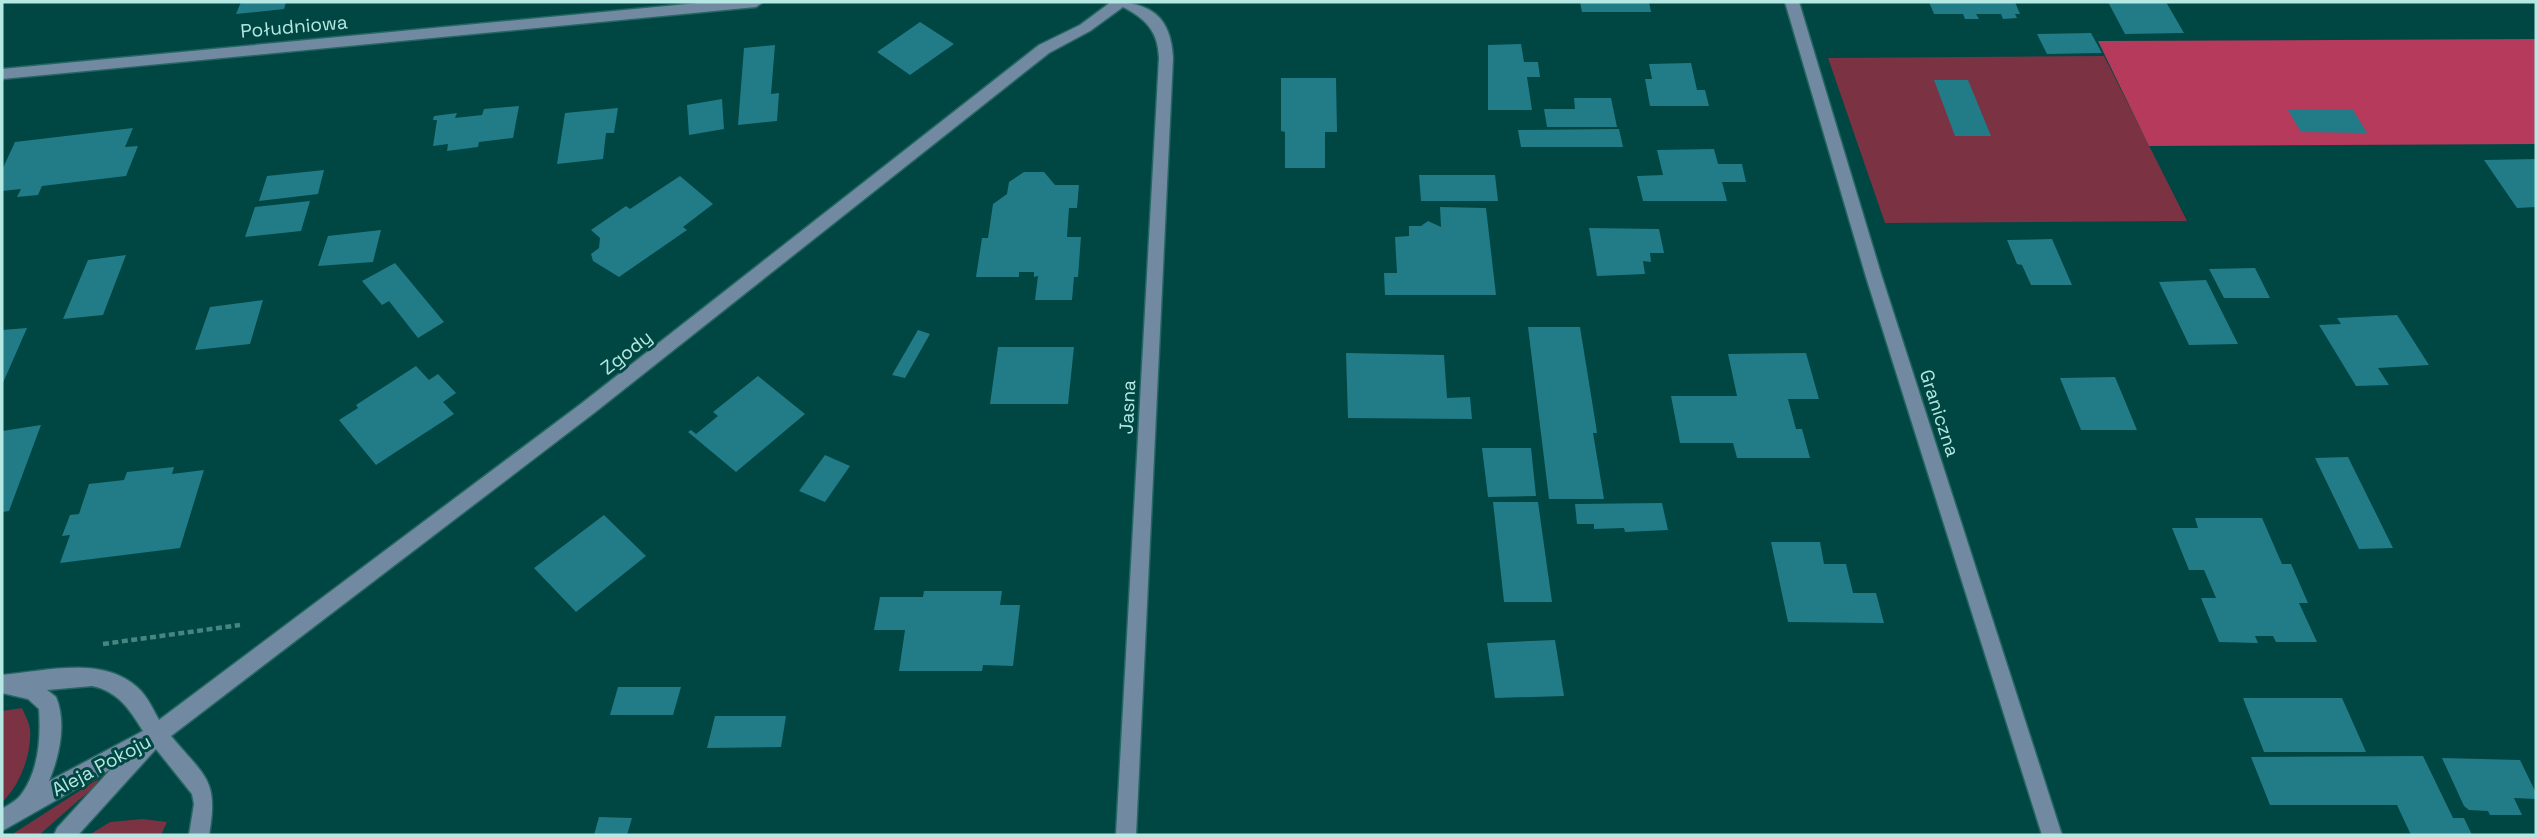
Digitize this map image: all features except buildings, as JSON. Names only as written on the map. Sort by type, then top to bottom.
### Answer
[{"type":"street","name":"Południowa","points":[[2,74],[756,2]]},
{"type":"street","name":"Zgody","points":[[157,734],[588,408],[1044,49],[1085,28],[1122,2]]},
{"type":"street","name":"Jasna","points":[[1122,2],[1147,13],[1168,46],[1126,835]]},
{"type":"street","name":"Graniczna","points":[[1792,2],[1874,277],[2052,835]]},
{"type":"street","points":[[2,685],[92,677],[108,680],[134,698],[157,734],[202,790],[204,804],[199,835]]},
{"type":"street","points":[[2,685],[32,690],[49,705],[51,733],[46,769],[27,804]]},
{"type":"street","name":"Aleja Pokoju","points":[[2,821],[27,804],[157,734]]},
{"type":"street","name":"Aleja Pokoju","points":[[64,835],[157,734]]},
{"type":"path","points":[[97,645],[233,628],[245,623]]},
{"type":"shaded area","points":[[2536,39],[2536,144],[2149,146],[2098,41]]},
{"type":"shaded area","points":[[2104,56],[2187,221],[1885,223],[1828,58]]},
{"type":"shaded area","points":[[22,708],[30,729],[29,748],[19,778],[2,802],[2,711]]},
{"type":"shaded area","points":[[98,779],[96,785],[39,835],[11,835]]},
{"type":"shaded area","points":[[142,819],[167,822],[161,835],[89,835],[110,822]]}]
